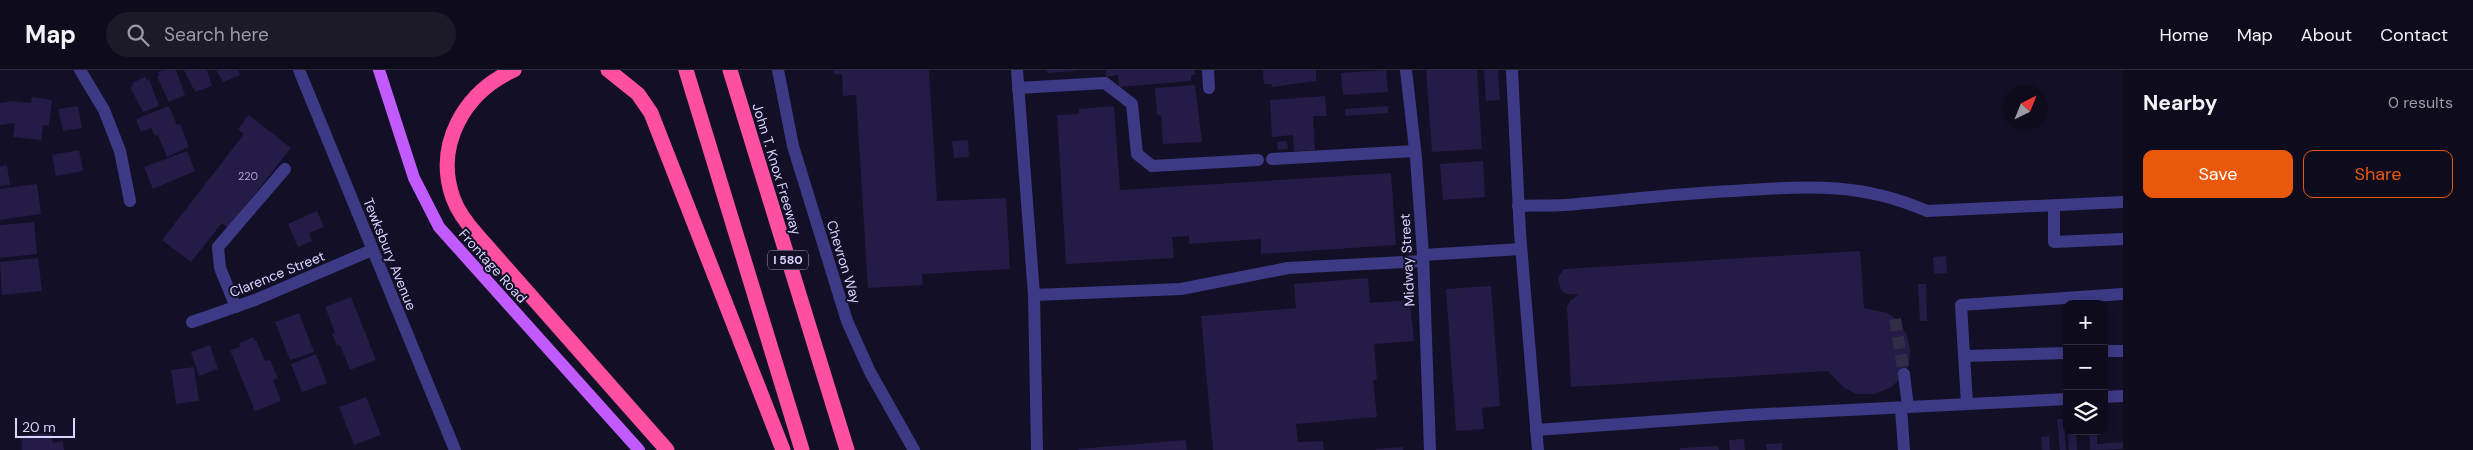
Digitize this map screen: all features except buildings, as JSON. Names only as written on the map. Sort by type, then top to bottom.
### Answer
[{"type":"highway","points":[[514,70],[502,75],[478,92],[457,121],[450,142],[447,165],[453,198],[470,227],[502,265],[667,450]]},
{"type":"highway","points":[[608,70],[638,94],[654,120],[783,450]]},
{"type":"highway","name":"I 580","points":[[686,70],[802,450]]},
{"type":"highway","name":"John T. Knox Freeway","points":[[730,70],[847,450]]},
{"type":"main road","name":"Frontage Road","points":[[379,70],[414,178],[439,227],[639,450]]},
{"type":"street","points":[[80,70],[104,110],[120,151],[130,201]]},
{"type":"street","name":"Tewksbury Avenue","points":[[299,70],[455,450]]},
{"type":"street","name":"Chevron Way","points":[[778,70],[793,146],[847,321],[870,372],[914,450]]},
{"type":"street","points":[[1017,70],[1029,202],[1034,295],[1037,450]]},
{"type":"street","points":[[1208,70],[1209,88]]},
{"type":"street","name":"Midway Street","points":[[1406,70],[1415,151],[1423,258],[1430,450]]},
{"type":"street","points":[[1512,70],[1518,206],[1538,450]]},
{"type":"street","points":[[1018,88],[1105,83],[1132,104],[1137,154],[1152,166],[1258,160]]},
{"type":"street","points":[[1272,159],[1415,151]]},
{"type":"street","points":[[236,307],[220,268],[218,247],[285,169]]},
{"type":"street","points":[[1518,206],[1563,205],[1674,195],[1831,186],[1898,198],[1928,211],[2123,202]]},
{"type":"street","points":[[2054,206],[2054,242],[2123,239]]},
{"type":"street","points":[[1034,295],[1181,289],[1288,268],[1521,249]]},
{"type":"street","name":"Clarence Street","points":[[192,322],[236,307],[372,250]]},
{"type":"street","points":[[1968,404],[1961,305],[2123,294]]},
{"type":"street","points":[[2108,351],[2123,351]]},
{"type":"street","points":[[1964,356],[2063,352]]},
{"type":"street","points":[[1904,374],[1904,450]]},
{"type":"street","points":[[2108,397],[2123,396]]},
{"type":"street","points":[[1536,430],[2063,399]]},
{"type":"tunnel","points":[[1895,319],[1904,374]]}]
